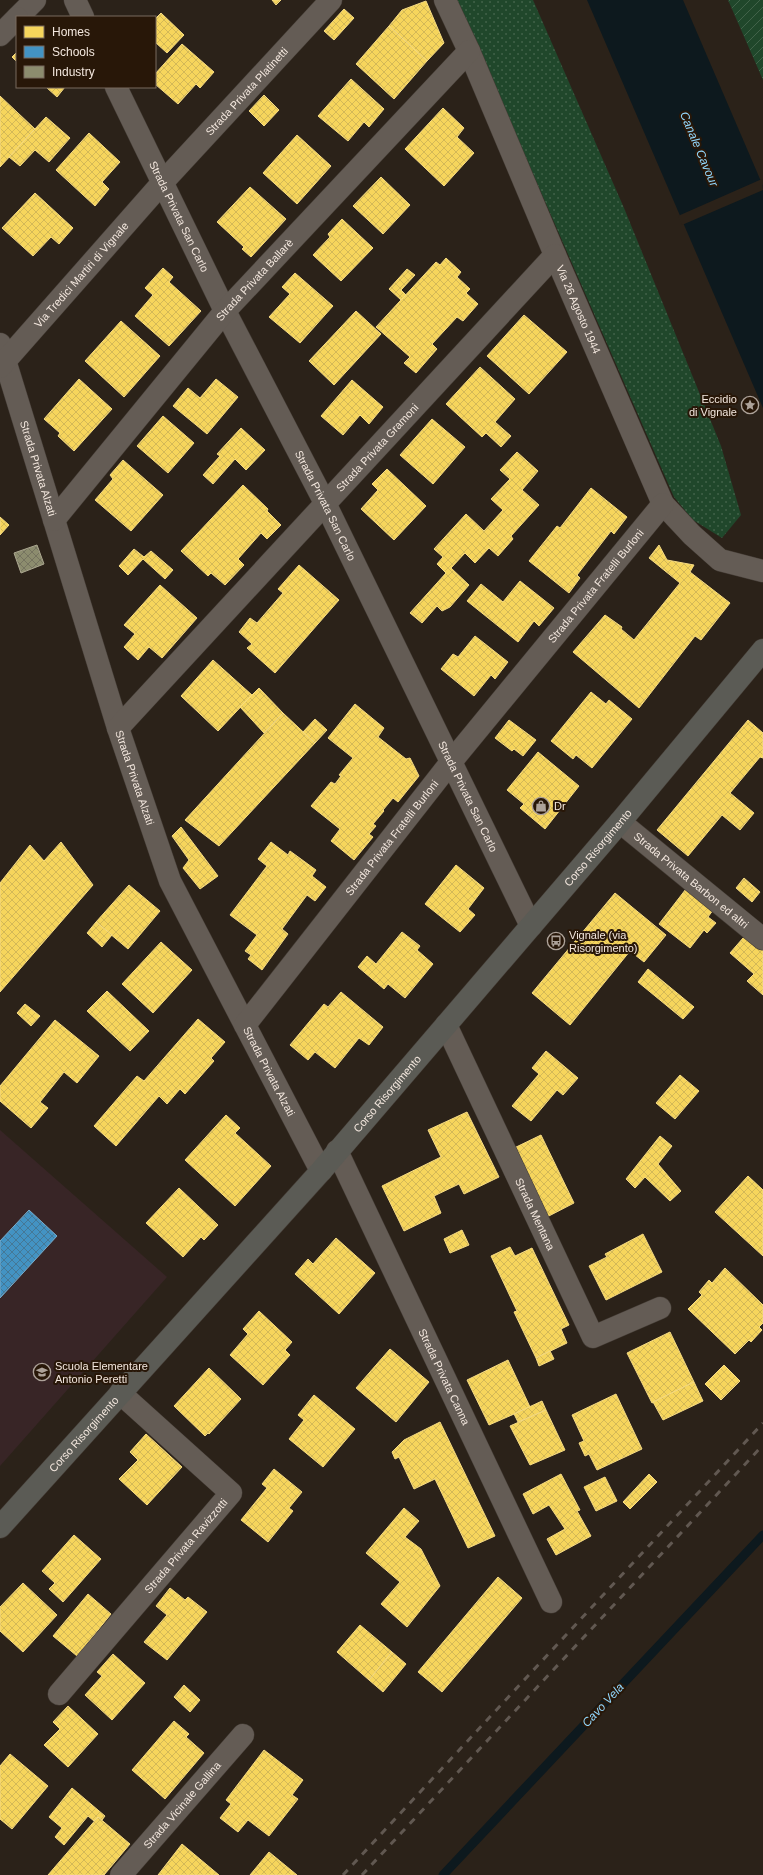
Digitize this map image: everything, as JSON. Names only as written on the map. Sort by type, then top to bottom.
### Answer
[{"type":"main road","name":"Corso Risorgimento","points":[[0,1527],[320,1171],[620,822],[763,650]]},
{"type":"street","points":[[18,16],[35,0]]},
{"type":"street","points":[[75,0],[83,16]]},
{"type":"street","name":"Strada Privata Platinetti","points":[[162,183],[331,0]]},
{"type":"street","name":"Via 26 Agosto 1944","points":[[445,0],[469,51],[555,255],[663,504],[692,535],[720,560],[763,571]]},
{"type":"street","points":[[0,35],[16,18]]},
{"type":"street","name":"Strada Privata Ballarè","points":[[54,520],[225,311],[469,51]]},
{"type":"street","name":"Strada Privata San Carlo","points":[[116,88],[225,311],[325,503],[531,926]]},
{"type":"street","name":"Via Tredici Martiri di Vignale","points":[[2,358],[162,183]]},
{"type":"street","name":"Strada Privata Gramoni","points":[[118,728],[555,255]]},
{"type":"street","name":"Strada Privata Alzati","points":[[2,358],[118,728],[170,881],[320,1171]]},
{"type":"street","name":"Strada Privata Fratelli Burloni","points":[[245,1025],[451,762],[663,504]]},
{"type":"street","name":"Strada Privata Barbon ed altri","points":[[620,822],[763,939]]},
{"type":"street","name":"Strada Mentana","points":[[446,1025],[593,1337],[660,1308]]},
{"type":"street","name":"Strada Privata Canna","points":[[337,1151],[551,1602]]},
{"type":"street","name":"Strada Privata Ravizzotti","points":[[59,1694],[231,1493],[120,1393]]},
{"type":"street","name":"Strada Vicinale Gallina","points":[[121,1875],[243,1735]]},
{"type":"shaded area","name":"Scuola Elementare Antonio Peretti","points":[[0,1130],[167,1277],[0,1466]]},
{"type":"green space","points":[[457,0],[533,0],[624,208],[721,446],[741,515],[722,538],[693,520],[674,497]]},
{"type":"green space","points":[[728,0],[763,0],[763,80]]},
{"type":"water","name":"Canale Cavour","points":[[587,0],[683,0],[763,186],[763,408]]},
{"type":"pier","points":[[762,179],[763,190],[682,225],[678,216]]},
{"type":"building: Homes","points":[[272,0],[281,0],[276,5]]},
{"type":"building: Homes","points":[[426,1],[444,43],[427,61],[389,26],[402,10]]},
{"type":"building: Homes","points":[[344,9],[354,18],[334,40],[324,31]]},
{"type":"building: Homes","points":[[161,13],[184,35],[167,53],[156,43],[156,18]]},
{"type":"building: Homes","points":[[389,26],[427,61],[394,99],[356,64]]},
{"type":"building: Homes","points":[[182,44],[214,72],[200,88],[196,84],[178,104],[156,85],[156,73]]},
{"type":"building: Homes","points":[[16,53],[16,61],[12,57]]},
{"type":"building: Homes","points":[[351,79],[384,109],[369,127],[364,122],[348,141],[318,116]]},
{"type":"building: Homes","points":[[47,88],[64,88],[57,97]]},
{"type":"building: Homes","points":[[264,95],[279,110],[264,126],[249,111]]},
{"type":"building: Homes","points":[[0,96],[35,129],[0,167]]},
{"type":"building: Homes","points":[[443,108],[464,128],[457,137],[474,153],[444,186],[405,149]]},
{"type":"building: Homes","points":[[46,117],[70,138],[49,162],[35,150],[20,166],[9,157]]},
{"type":"building: Homes","points":[[89,133],[120,162],[102,182],[109,189],[95,206],[56,170]]},
{"type":"building: Homes","points":[[297,135],[331,166],[297,204],[263,173]]},
{"type":"building: Homes","points":[[381,177],[410,205],[383,234],[353,206]]},
{"type":"building: Homes","points":[[250,187],[286,219],[251,257],[242,249],[244,247],[217,222]]},
{"type":"building: Homes","points":[[35,193],[73,228],[59,244],[51,237],[33,256],[2,228]]},
{"type":"building: Homes","points":[[342,219],[373,248],[341,281],[313,255],[330,237],[328,234]]},
{"type":"building: Homes","points":[[446,258],[461,272],[457,277],[470,289],[466,293],[478,304],[463,321],[457,317],[432,344],[437,349],[416,373],[404,363],[410,357],[376,327],[436,262],[440,265]]},
{"type":"building: Homes","points":[[163,268],[173,277],[169,282],[201,311],[169,346],[135,316],[153,295],[145,288]]},
{"type":"building: Homes","points":[[407,269],[415,275],[401,290],[406,295],[401,300],[389,289]]},
{"type":"building: Homes","points":[[295,273],[333,306],[300,343],[269,317],[290,294],[282,287]]},
{"type":"building: Homes","points":[[356,311],[381,334],[334,385],[309,361]]},
{"type":"building: Homes","points":[[524,315],[567,352],[529,394],[487,356]]},
{"type":"building: Homes","points":[[121,321],[160,356],[124,397],[85,361]]},
{"type":"building: Homes","points":[[480,367],[515,399],[495,422],[511,436],[501,447],[486,433],[482,437],[446,404]]},
{"type":"building: Homes","points":[[79,379],[112,409],[74,451],[58,436],[60,433],[44,419]]},
{"type":"building: Homes","points":[[216,379],[238,397],[207,434],[173,406],[188,388],[200,398]]},
{"type":"building: Homes","points":[[352,380],[383,407],[369,424],[360,415],[343,435],[321,416]]},
{"type":"building: Homes","points":[[163,416],[194,443],[168,473],[137,446]]},
{"type":"building: Homes","points":[[432,419],[465,447],[433,484],[400,455]]},
{"type":"building: Homes","points":[[241,428],[265,450],[246,470],[235,459],[213,484],[203,475],[220,456],[217,454]]},
{"type":"building: Homes","points":[[517,452],[538,471],[522,490],[539,505],[511,536],[513,539],[498,556],[489,548],[475,563],[465,553],[451,568],[469,585],[450,607],[442,611],[437,606],[422,623],[410,613],[446,573],[437,564],[443,557],[434,549],[466,514],[484,531],[503,510],[491,499],[510,479],[500,470]]},
{"type":"building: Homes","points":[[123,460],[163,495],[131,531],[95,500],[113,479],[110,475]]},
{"type":"building: Homes","points":[[387,469],[426,506],[394,540],[361,509],[378,490],[372,484]]},
{"type":"building: Homes","points":[[243,485],[268,509],[267,511],[281,525],[267,539],[261,533],[238,559],[244,565],[225,585],[211,573],[208,576],[181,551]]},
{"type":"building: Homes","points":[[591,488],[627,517],[614,534],[611,531],[577,575],[580,578],[569,593],[529,561],[557,526],[560,528]]},
{"type":"building: Homes","points":[[0,517],[9,525],[0,535]]},
{"type":"building: Homes","points":[[659,545],[667,560],[694,565],[690,572],[730,603],[701,640],[695,636],[639,708],[573,652],[605,615],[622,627],[621,629],[634,640],[680,583],[649,558]]},
{"type":"building: Homes","points":[[134,549],[144,557],[151,551],[173,570],[165,579],[143,559],[128,575],[119,566]]},
{"type":"building: Homes","points":[[299,565],[339,600],[275,673],[247,648],[252,644],[239,632],[250,618],[257,623],[283,593],[278,589]]},
{"type":"building: Homes","points":[[520,581],[554,608],[539,626],[534,621],[518,642],[467,601],[481,584],[503,602]]},
{"type":"building: Homes","points":[[160,585],[197,618],[162,658],[149,647],[138,660],[124,647],[135,634],[124,625]]},
{"type":"building: Homes","points":[[475,636],[508,662],[495,679],[491,675],[474,696],[441,669],[453,654],[458,657]]},
{"type":"building: Homes","points":[[213,660],[252,695],[218,731],[181,696]]},
{"type":"building: Homes","points":[[259,688],[283,713],[264,733],[240,707]]},
{"type":"building: Homes","points":[[591,692],[606,704],[609,700],[632,719],[592,768],[576,755],[573,759],[551,741]]},
{"type":"building: Homes","points":[[355,704],[384,728],[378,737],[406,759],[410,758],[419,776],[398,802],[393,798],[383,810],[384,811],[373,824],[376,826],[369,834],[373,837],[354,860],[331,841],[340,829],[311,806],[331,782],[335,784],[341,776],[339,775],[353,758],[328,738]]},
{"type":"building: Homes","points":[[283,713],[315,743],[219,846],[185,820]]},
{"type":"building: Homes","points":[[315,719],[327,730],[315,743],[303,732]]},
{"type":"building: Homes","points":[[509,720],[536,740],[523,756],[514,749],[512,751],[495,738]]},
{"type":"building: Homes","points":[[748,720],[763,733],[763,758],[760,757],[730,793],[754,813],[740,830],[722,815],[688,856],[657,830]]},
{"type":"building: Homes","points":[[538,752],[579,786],[545,829],[520,808],[524,804],[507,790]]},
{"type":"building: Homes","points":[[181,827],[218,876],[200,889],[183,868],[189,860],[172,836]]},
{"type":"building: Homes","points":[[61,842],[93,885],[0,992],[0,883],[30,845],[44,861]]},
{"type":"building: Homes","points":[[271,842],[288,855],[290,851],[316,870],[312,876],[326,887],[315,901],[307,895],[282,929],[288,934],[262,970],[248,959],[251,955],[245,951],[257,935],[230,915],[267,866],[258,859]]},
{"type":"building: Homes","points":[[456,865],[484,888],[468,909],[475,915],[460,932],[425,904]]},
{"type":"building: Homes","points":[[744,878],[760,892],[752,902],[736,888]]},
{"type":"building: Homes","points":[[129,885],[160,911],[128,949],[96,922]]},
{"type":"building: Homes","points":[[689,885],[716,906],[708,917],[716,923],[707,933],[704,930],[690,948],[659,924]]},
{"type":"building: Homes","points":[[615,893],[666,935],[644,962],[630,951],[570,1025],[532,993]]},
{"type":"building: Homes","points":[[96,922],[112,935],[102,947],[87,933]]},
{"type":"building: Homes","points":[[750,930],[763,941],[763,995],[747,981],[754,974],[730,953]]},
{"type":"building: Homes","points":[[402,932],[420,946],[417,950],[433,964],[405,998],[388,984],[384,989],[358,967],[367,956],[376,964]]},
{"type":"building: Homes","points":[[161,942],[192,970],[153,1013],[122,984]]},
{"type":"building: Homes","points":[[648,969],[694,1007],[683,1019],[638,982]]},
{"type":"building: Homes","points":[[107,991],[149,1031],[130,1051],[87,1011]]},
{"type":"building: Homes","points":[[341,992],[383,1027],[369,1045],[359,1038],[335,1068],[315,1052],[308,1060],[290,1045],[324,1004],[328,1007]]},
{"type":"building: Homes","points":[[25,1004],[40,1016],[31,1026],[17,1013]]},
{"type":"building: Homes","points":[[198,1019],[225,1042],[211,1058],[214,1061],[185,1094],[180,1089],[167,1104],[159,1096],[116,1146],[94,1126],[137,1076],[144,1081]]},
{"type":"building: Homes","points":[[55,1020],[99,1056],[77,1083],[64,1072],[40,1102],[48,1108],[31,1128],[0,1101],[0,1086]]},
{"type":"building: Homes","points":[[546,1051],[578,1078],[563,1095],[557,1090],[531,1121],[512,1106],[539,1074],[532,1068]]},
{"type":"building: Homes","points":[[680,1075],[699,1091],[675,1119],[656,1103]]},
{"type":"building: Homes","points":[[467,1112],[499,1177],[464,1194],[459,1184],[434,1196],[441,1213],[404,1231],[382,1186],[441,1157],[428,1130]]},
{"type":"building: Homes","points":[[226,1115],[240,1128],[235,1133],[271,1166],[235,1206],[185,1160]]},
{"type":"building: Homes","points":[[541,1135],[574,1203],[543,1219],[510,1150]]},
{"type":"building: Homes","points":[[660,1136],[672,1146],[658,1164],[681,1191],[670,1201],[645,1177],[635,1188],[626,1179]]},
{"type":"building: Homes","points":[[748,1176],[763,1190],[763,1256],[715,1212]]},
{"type":"building: Homes","points":[[179,1188],[218,1225],[204,1240],[201,1237],[183,1257],[146,1223]]},
{"type":"building: Homes","points":[[462,1230],[469,1245],[450,1253],[444,1239]]},
{"type":"building: Homes","points":[[643,1234],[662,1272],[606,1300],[589,1266],[607,1257],[605,1254]]},
{"type":"building: Homes","points":[[336,1238],[375,1273],[339,1314],[295,1274],[308,1259],[313,1264]]},
{"type":"building: Homes","points":[[510,1247],[515,1256],[532,1248],[569,1325],[561,1329],[567,1343],[536,1358],[514,1312],[517,1311],[491,1256]]},
{"type":"building: Homes","points":[[725,1268],[763,1305],[763,1323],[759,1327],[762,1330],[751,1342],[749,1340],[735,1354],[688,1309],[702,1295],[699,1292],[709,1280],[712,1283]]},
{"type":"building: Homes","points":[[259,1311],[292,1342],[285,1350],[290,1355],[263,1385],[230,1355],[248,1334],[243,1329]]},
{"type":"building: Homes","points":[[670,1332],[694,1382],[652,1403],[627,1353]]},
{"type":"building: Homes","points":[[390,1349],[429,1382],[396,1422],[356,1388]]},
{"type":"building: Homes","points":[[550,1351],[554,1359],[539,1366],[536,1358]]},
{"type":"building: Homes","points":[[508,1360],[530,1407],[489,1425],[467,1380]]},
{"type":"building: Homes","points":[[724,1365],[740,1381],[721,1400],[705,1384]]},
{"type":"building: Homes","points":[[209,1368],[241,1399],[209,1434],[208,1433],[205,1436],[174,1406]]},
{"type":"building: Homes","points":[[694,1382],[703,1401],[663,1420],[653,1402]]},
{"type":"building: Homes","points":[[616,1394],[642,1449],[597,1470],[589,1454],[585,1456],[579,1443],[584,1441],[572,1415]]},
{"type":"building: Homes","points":[[314,1395],[355,1429],[323,1467],[289,1439],[304,1420],[298,1415]]},
{"type":"building: Homes","points":[[542,1401],[546,1410],[518,1422],[514,1414]]},
{"type":"building: Homes","points":[[546,1410],[565,1450],[530,1465],[510,1426]]},
{"type":"building: Homes","points":[[440,1422],[495,1536],[468,1548],[435,1479],[414,1489],[399,1457],[395,1459],[392,1452],[404,1440]]},
{"type":"building: Homes","points":[[146,1434],[182,1467],[147,1505],[119,1479],[138,1460],[130,1452]]},
{"type":"building: Homes","points":[[274,1469],[302,1492],[289,1508],[293,1511],[268,1542],[241,1520],[267,1488],[262,1484]]},
{"type":"building: Homes","points":[[561,1474],[580,1510],[577,1511],[591,1536],[556,1555],[547,1539],[565,1529],[549,1505],[533,1514],[523,1494]]},
{"type":"building: Homes","points":[[649,1474],[657,1482],[630,1509],[623,1502]]},
{"type":"building: Homes","points":[[605,1477],[617,1501],[596,1511],[584,1487]]},
{"type":"building: Homes","points":[[404,1508],[419,1521],[405,1537],[421,1549],[440,1586],[407,1627],[381,1604],[400,1582],[366,1553]]},
{"type":"building: Homes","points":[[74,1535],[101,1559],[63,1602],[49,1589],[55,1583],[42,1571]]},
{"type":"building: Homes","points":[[498,1577],[522,1598],[442,1692],[418,1672]]},
{"type":"building: Homes","points":[[23,1583],[57,1615],[23,1652],[0,1631],[0,1607]]},
{"type":"building: Homes","points":[[170,1588],[185,1600],[188,1597],[207,1612],[167,1660],[144,1642],[167,1615],[156,1606]]},
{"type":"building: Homes","points":[[88,1594],[111,1614],[77,1656],[53,1636]]},
{"type":"building: Homes","points":[[360,1625],[392,1652],[369,1680],[337,1652]]},
{"type":"building: Homes","points":[[392,1652],[406,1664],[383,1692],[369,1680]]},
{"type":"building: Homes","points":[[113,1654],[145,1683],[112,1720],[85,1695],[102,1676],[97,1672]]},
{"type":"building: Homes","points":[[184,1685],[200,1700],[190,1712],[174,1697]]},
{"type":"building: Homes","points":[[68,1706],[98,1734],[68,1767],[44,1745],[60,1729],[53,1722]]},
{"type":"building: Homes","points":[[174,1721],[189,1734],[186,1737],[204,1753],[165,1799],[132,1770]]},
{"type":"building: Homes","points":[[264,1750],[303,1780],[292,1795],[298,1799],[269,1836],[248,1820],[238,1832],[220,1818],[231,1804],[226,1800]]},
{"type":"building: Homes","points":[[10,1754],[48,1786],[12,1829],[0,1819],[0,1766]]},
{"type":"building: Homes","points":[[72,1788],[105,1816],[102,1820],[98,1817],[94,1821],[88,1816],[64,1845],[55,1837],[62,1828],[49,1817]]},
{"type":"building: Homes","points":[[98,1817],[130,1844],[104,1875],[48,1875]]},
{"type":"building: Homes","points":[[182,1844],[219,1875],[158,1875]]},
{"type":"building: Homes","points":[[269,1852],[297,1875],[250,1875]]},
{"type":"building: Schools","points":[[29,1210],[57,1236],[0,1298],[0,1241]]},
{"type":"building: Industry","points":[[37,545],[44,564],[21,573],[14,553]]},
{"type":"waterway","name":"Cavo Vela","points":[[443,1875],[763,1535]]},
{"type":"railway","points":[[343,1875],[763,1423]]},
{"type":"railway","points":[[362,1875],[763,1445]]},
{"type":"place","name":"Eccidio di Vignale","points":[[750,405]]},
{"type":"place","name":"Dr","points":[[541,806]]},
{"type":"place","name":"Vignale (via Risorgimento)","points":[[556,941]]},
{"type":"place","name":"Scuola Elementare Antonio Peretti","points":[[42,1372]]}]
